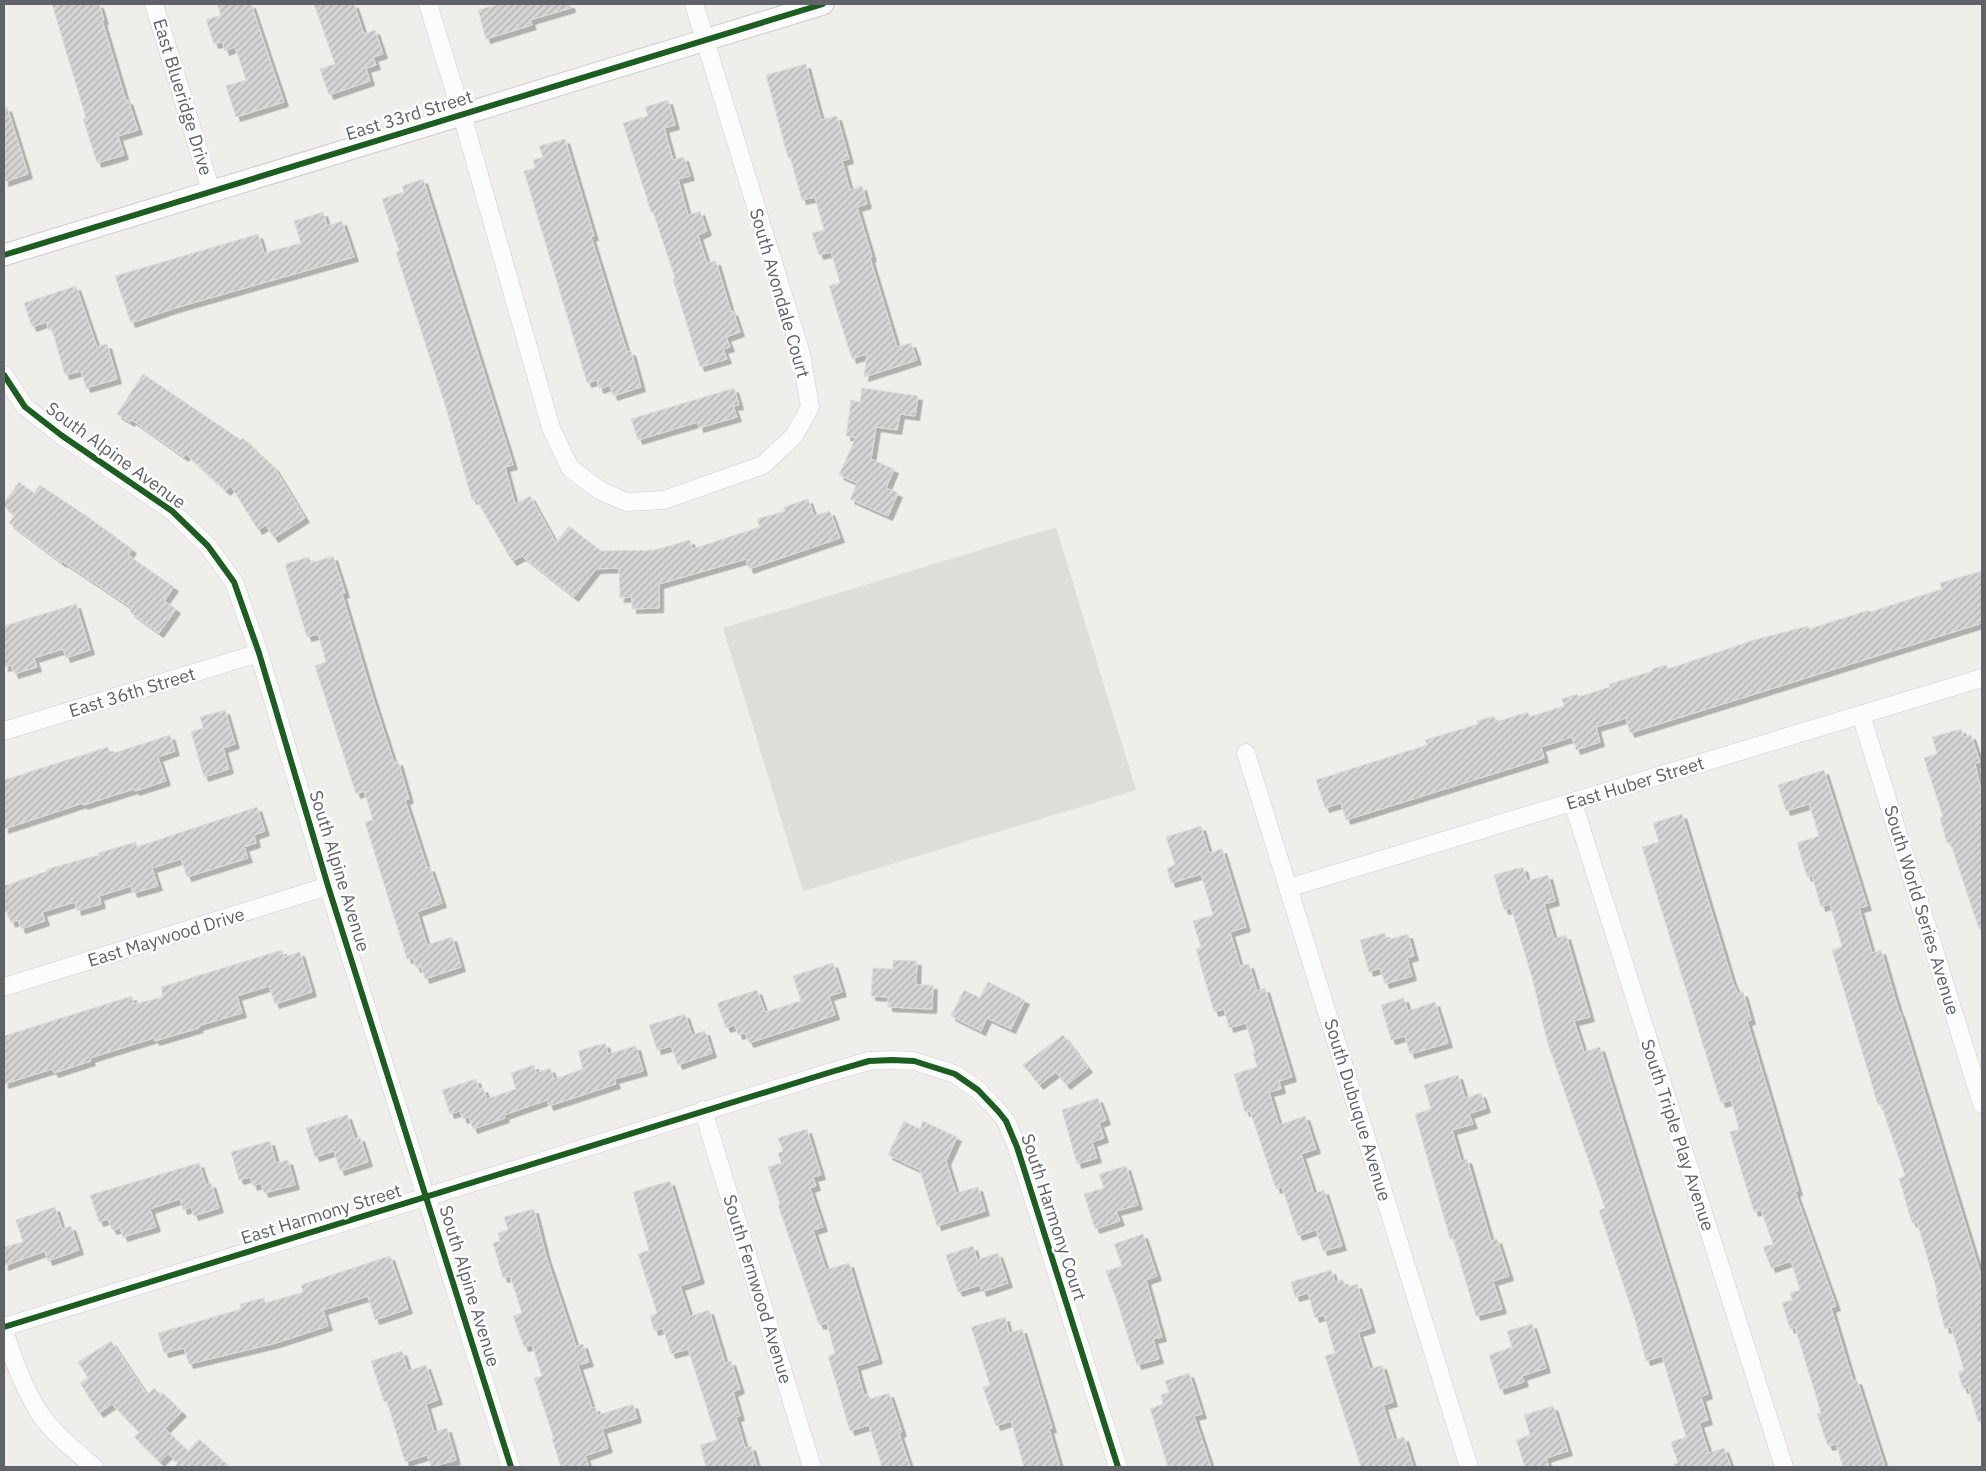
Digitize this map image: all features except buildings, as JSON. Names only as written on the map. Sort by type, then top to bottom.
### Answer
[{"type":"street","name":"East Blueridge Drive","points":[[154,4],[211,191]]},
{"type":"street","name":"South Avondale Court","points":[[428,4],[462,115],[551,428],[570,468],[599,490],[626,502],[664,500],[763,465],[794,436],[810,407],[802,354],[694,4]]},
{"type":"street","name":"East 33rd Street","points":[[4,255],[823,4]]},
{"type":"street","name":"South Alpine Avenue","points":[[4,375],[25,407],[61,435],[172,511],[208,546],[234,582],[260,654],[328,886],[511,1467]]},
{"type":"street","name":"East 36th Street","points":[[4,731],[260,654]]},
{"type":"street","name":"East Huber Street","points":[[1288,888],[1982,678]]},
{"type":"street","name":"South World Series Avenue","points":[[1861,715],[1982,1104]]},
{"type":"street","name":"South Dubuque Avenue","points":[[1246,753],[1469,1467]]},
{"type":"street","name":"South Triple Play Avenue","points":[[1573,802],[1784,1467]]},
{"type":"street","name":"East Maywood Drive","points":[[4,987],[328,886]]},
{"type":"street","name":"South Harmony Court","points":[[703,1110],[869,1061],[914,1061],[955,1074],[978,1090],[1006,1121],[1017,1147],[1118,1467]]},
{"type":"street","name":"East Harmony Street","points":[[4,1328],[703,1110]]},
{"type":"street","name":"South Fernwood Avenue","points":[[703,1110],[812,1467]]},
{"type":"street","points":[[4,1328],[24,1385],[38,1410],[63,1439],[94,1467]]},
{"type":"shaded area","points":[[1056,527],[1136,790],[803,891],[723,628]]},
{"type":"cycle path","points":[[4,255],[823,4]]},
{"type":"cycle path","points":[[4,375],[25,407],[61,435],[172,511],[208,546],[234,582],[259,653],[328,886],[511,1467]]},
{"type":"cycle path","points":[[4,1327],[831,1072],[869,1061],[914,1061],[955,1074],[978,1090],[1006,1121],[1017,1147],[1118,1467]]}]
